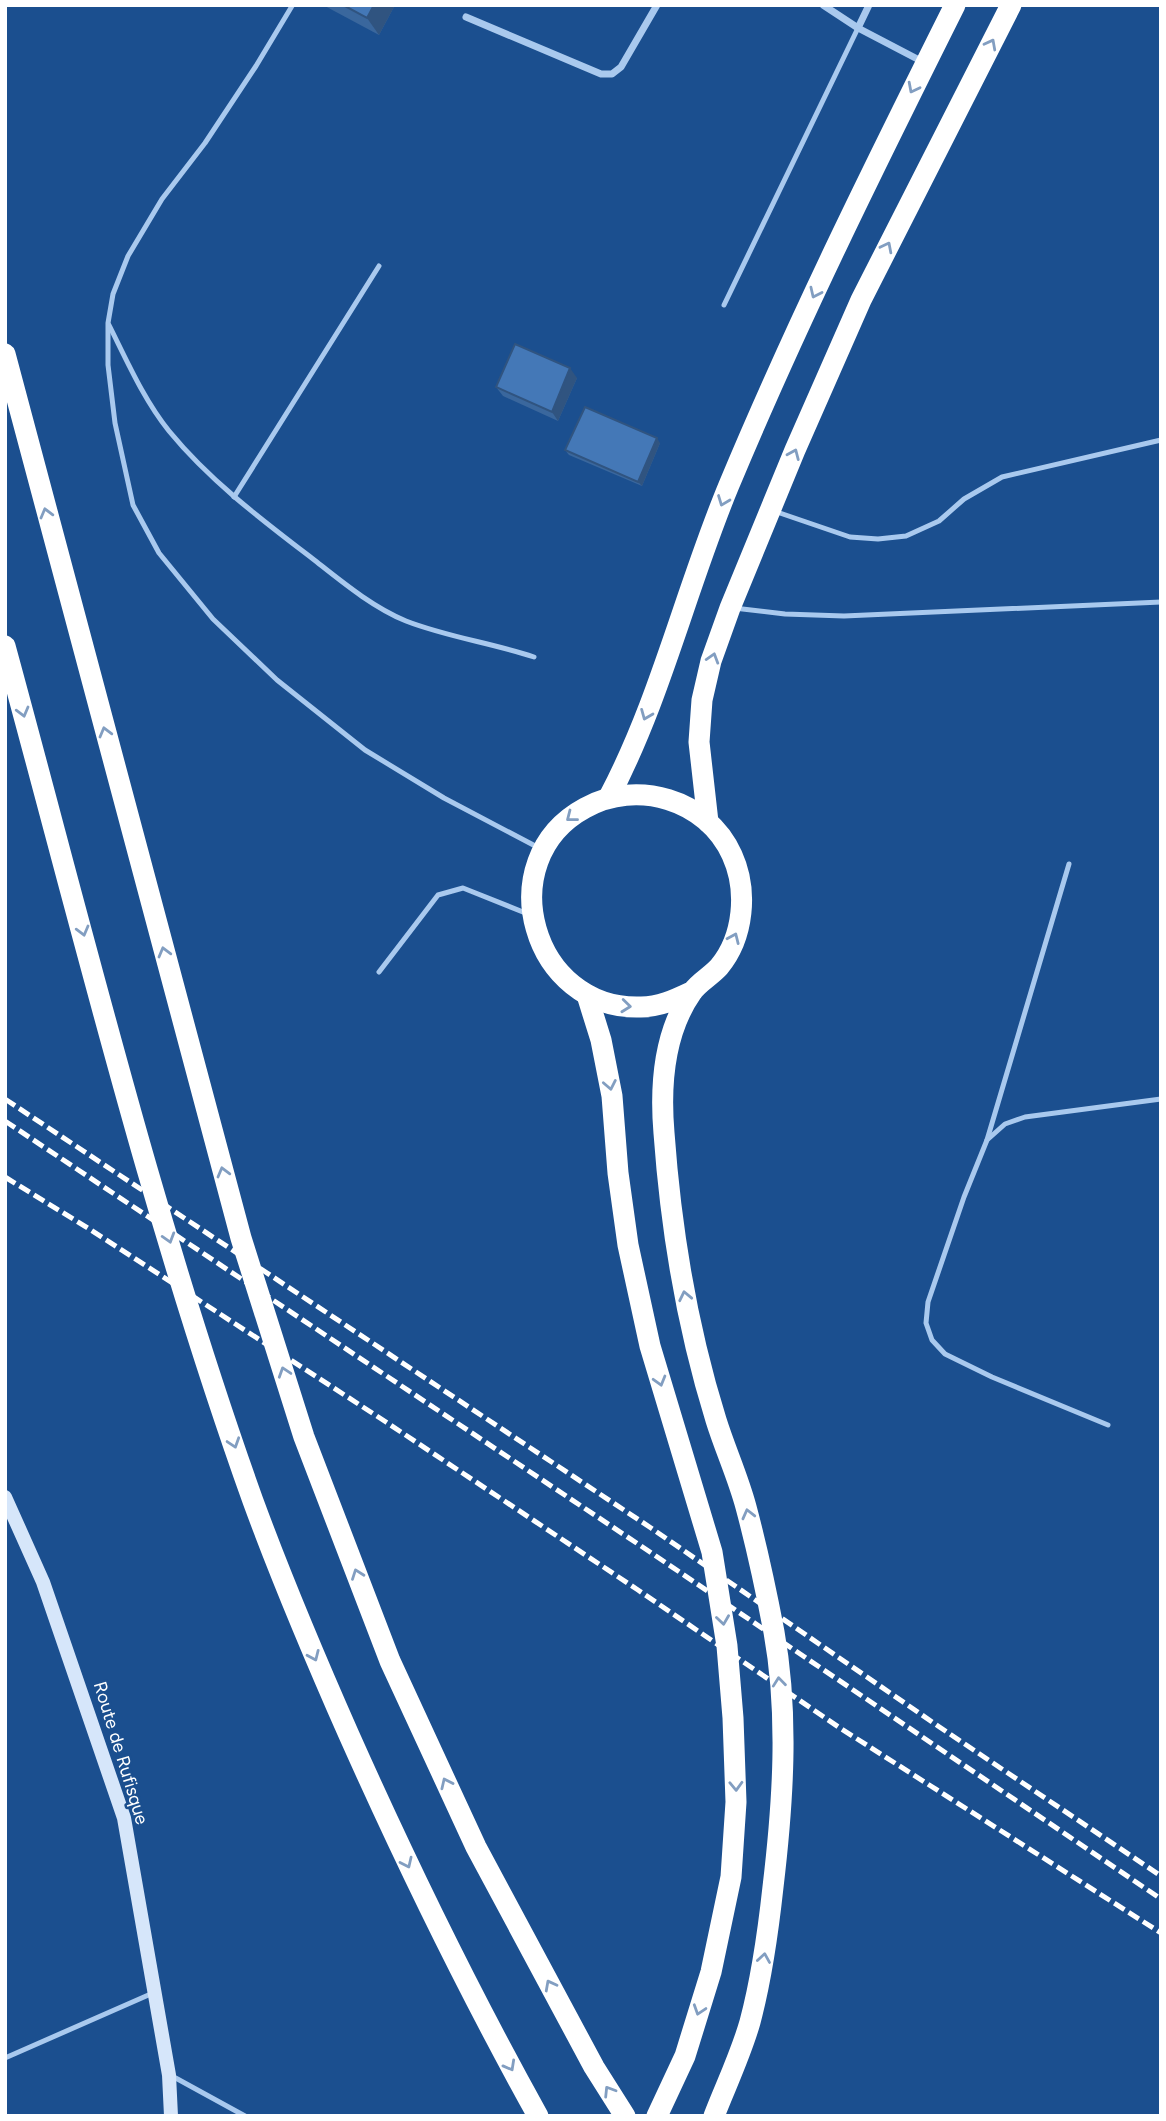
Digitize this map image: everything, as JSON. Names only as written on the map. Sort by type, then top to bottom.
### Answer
[{"type":"highway","points":[[609,797],[628,761],[651,704],[729,486],[859,197],[955,5]]},
{"type":"highway","points":[[708,822],[699,741],[702,700],[711,661],[730,608],[861,300],[1011,5]]},
{"type":"highway","points":[[5,354],[241,1238],[304,1437],[390,1661],[476,1847],[594,2067],[625,2116]]},
{"type":"highway","points":[[5,646],[149,1173],[253,1501],[306,1636],[426,1905],[538,2116]]},
{"type":"highway","points":[[630,794],[672,800],[691,809],[708,822],[732,853],[742,891],[738,930],[721,965],[693,991],[667,1003],[640,1007],[613,1004],[587,995],[560,975],[541,947],[532,915],[531,882],[543,850],[559,827],[583,808],[609,797],[630,794]]},
{"type":"highway","points":[[693,991],[674,1028],[663,1073],[662,1117],[667,1173],[683,1288],[699,1358],[716,1421],[745,1503],[775,1636],[781,1697],[782,1750],[781,1819],[765,1961],[748,2028],[714,2116]]},
{"type":"highway","points":[[587,995],[601,1040],[612,1096],[618,1174],[628,1245],[650,1346],[712,1552],[727,1646],[733,1718],[736,1802],[731,1877],[711,1972],[685,2056],[657,2116]]},
{"type":"main road","name":"Route de Rufisque","points":[[5,1497],[43,1582],[124,1818],[156,1992],[169,2075],[171,2116]]},
{"type":"street","points":[[467,16],[601,74],[612,74],[621,67],[657,5]]},
{"type":"street","points":[[822,5],[858,29],[926,63]]},
{"type":"street","points":[[858,29],[869,5]]},
{"type":"lane","points":[[292,6],[205,143],[162,199],[128,256],[113,294],[108,323],[108,365],[114,411],[133,505],[159,553],[206,610],[277,680],[365,750],[444,798],[543,850]]},
{"type":"lane","points":[[724,305],[858,29]]},
{"type":"lane","points":[[234,497],[379,266]]},
{"type":"lane","points":[[108,323],[147,400],[170,432],[234,497],[352,590],[403,620],[534,657]]},
{"type":"lane","points":[[771,510],[850,537],[878,539],[906,536],[939,521],[964,499],[1002,477],[1161,440]]},
{"type":"lane","points":[[730,608],[785,614],[844,616],[1161,602]]},
{"type":"lane","points":[[1069,864],[987,1140],[964,1197],[928,1302],[926,1323],[932,1340],[945,1354],[1108,1426]]},
{"type":"lane","points":[[379,972],[438,895],[450,890],[463,888],[532,915]]},
{"type":"lane","points":[[987,1140],[1005,1124],[1025,1117],[1161,1099]]},
{"type":"lane","points":[[5,2058],[156,1992]]},
{"type":"lane","points":[[169,2075],[245,2116]]},
{"type":"building","points":[[343,5],[374,5],[367,18]]},
{"type":"building","points":[[515,344],[570,368],[552,412],[496,387]]},
{"type":"building","points":[[585,407],[657,438],[638,482],[565,450]]},
{"type":"railway","points":[[5,1099],[651,1528],[1161,1876]]},
{"type":"railway","points":[[5,1121],[650,1552],[1161,1899]]},
{"type":"railway","points":[[5,1177],[386,1422],[840,1728],[1161,1933]]}]
